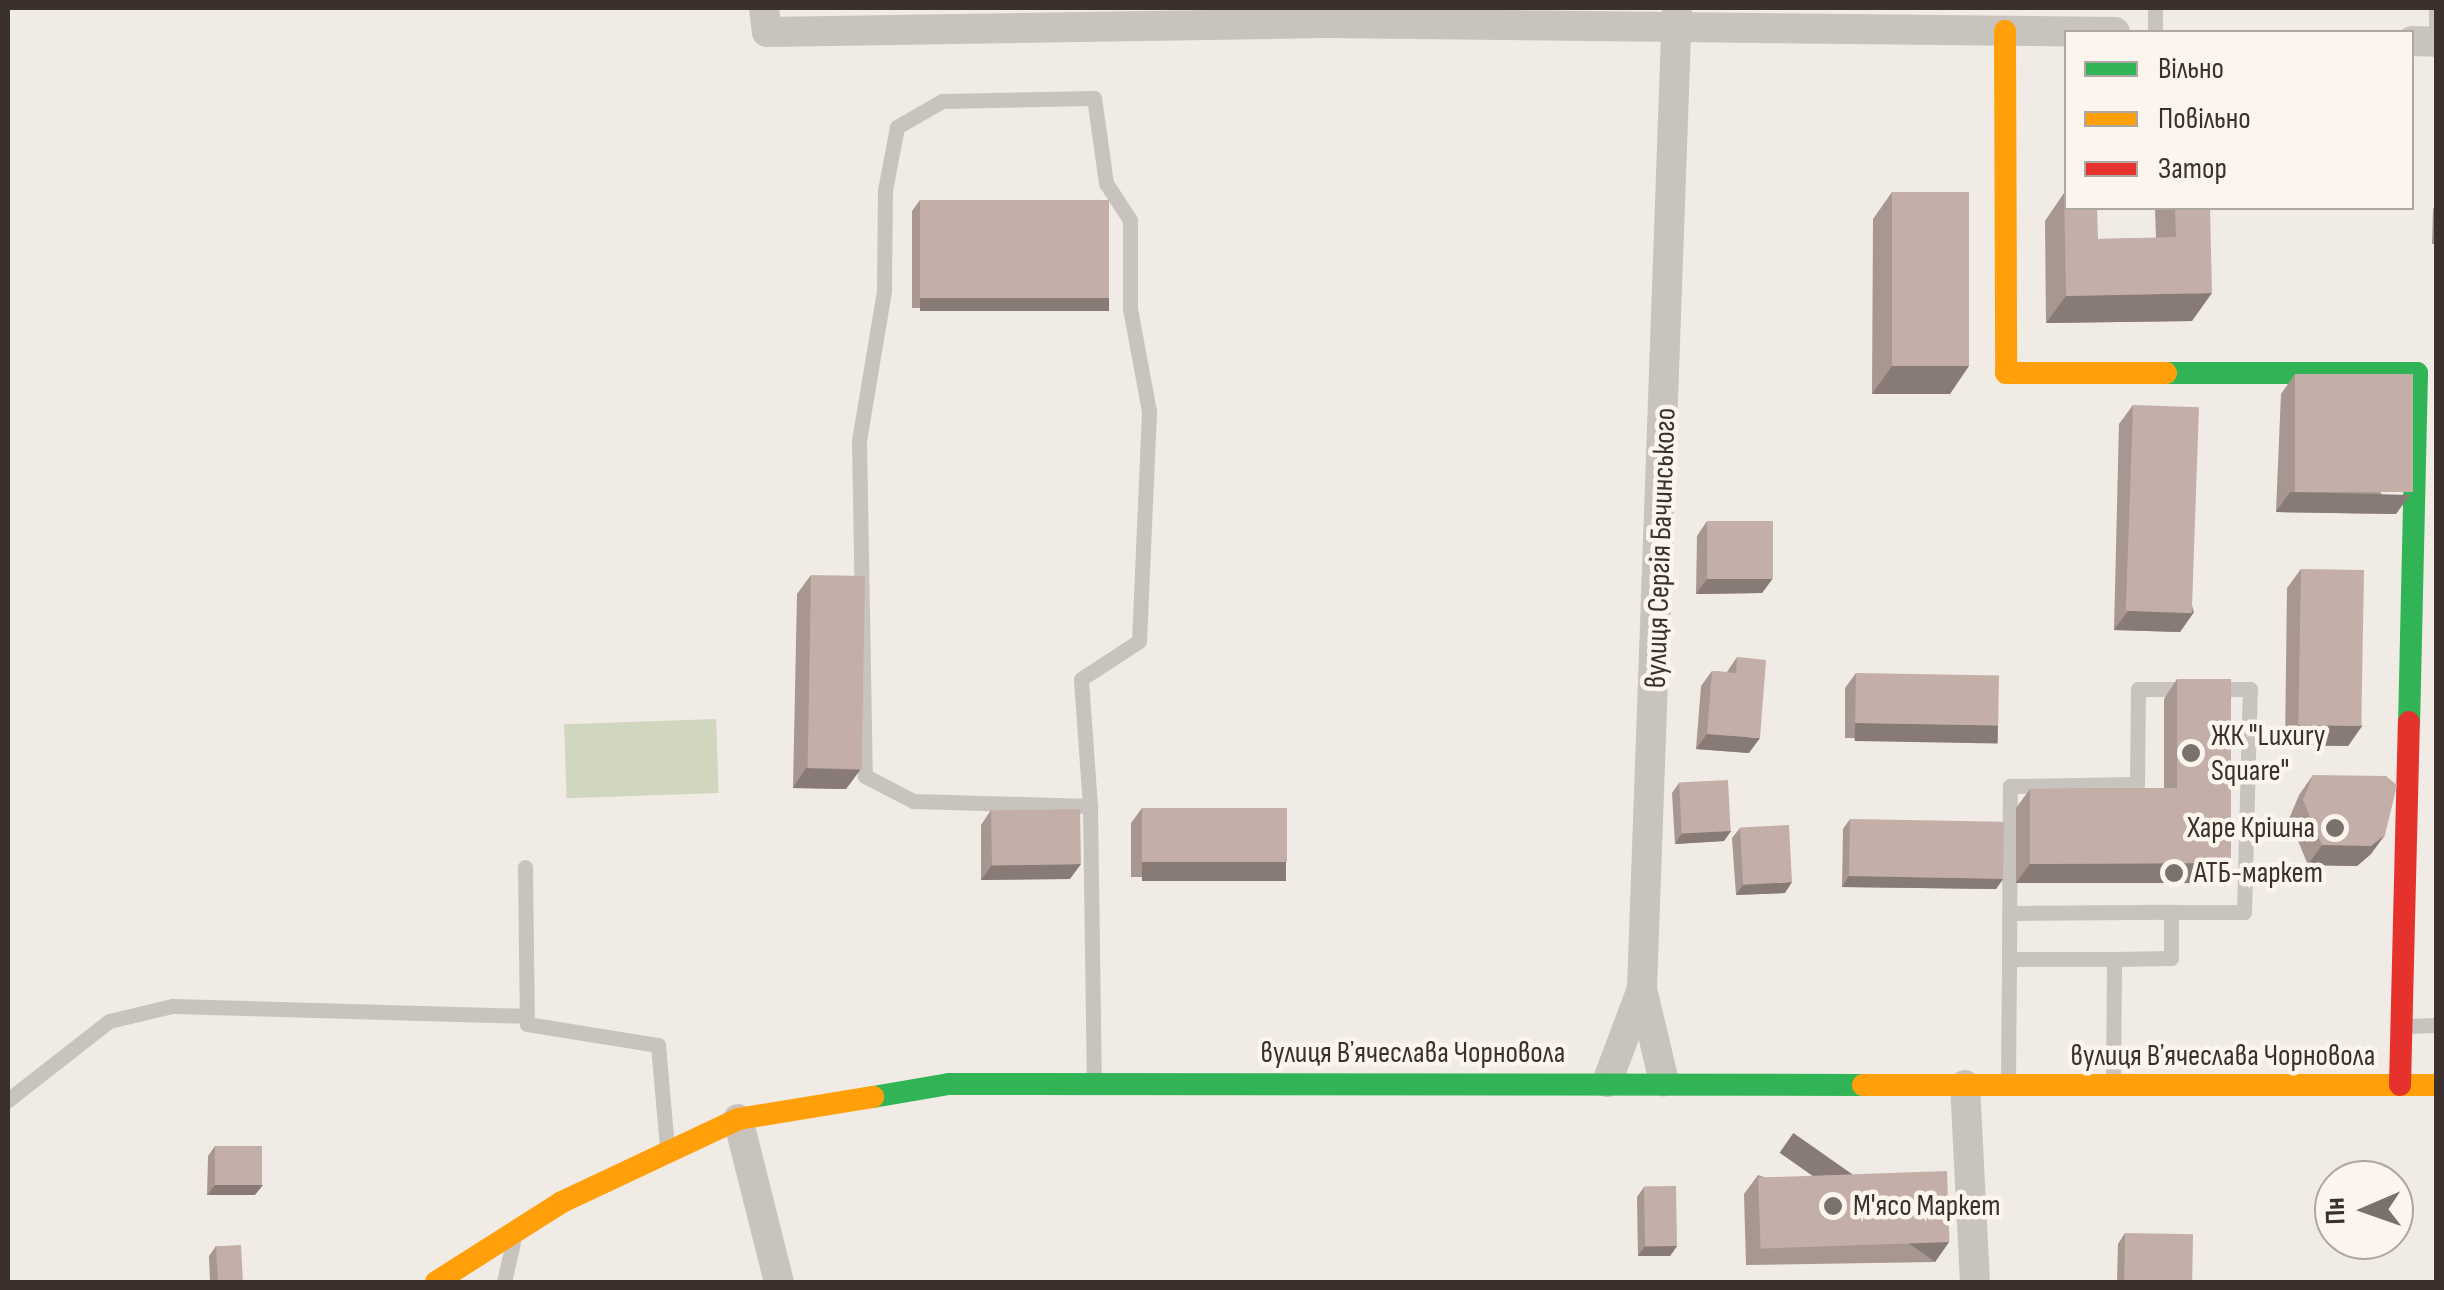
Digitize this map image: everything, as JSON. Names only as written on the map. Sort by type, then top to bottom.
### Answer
[{"type":"main road","points":[[2006,31],[2006,373],[2417,374],[2400,1085]]},
{"type":"main road","name":"вулиця Вʼячеслава Чорновола","points":[[436,1282],[515,1229],[668,1150],[738,1119],[837,1096],[950,1084],[2436,1085]]},
{"type":"street","points":[[764,8],[766,32],[884,19],[1325,15],[1749,18],[2064,32]]},
{"type":"street","name":"вулиця Сергія Бачинського","points":[[1607,1082],[1642,990],[1677,17]]},
{"type":"street","points":[[1642,990],[1664,1082]]},
{"type":"street","points":[[1965,1085],[1975,1282]]},
{"type":"street","points":[[738,1119],[779,1282]]},
{"type":"lane","points":[[2436,8],[2436,42]]},
{"type":"lane","points":[[1090,806],[912,801],[865,776],[859,441],[884,291],[885,190],[897,127],[942,101],[1094,98],[1106,183],[1130,220],[1130,308],[1150,411],[1139,641],[1081,680],[1090,806],[1094,1083]]},
{"type":"lane","points":[[2008,1086],[2009,960],[2009,913],[2010,786],[2137,784],[2138,689],[2250,689],[2244,912],[2009,913]]},
{"type":"lane","points":[[523,1016],[524,866]]},
{"type":"lane","points":[[2009,960],[2170,958],[2171,912]]},
{"type":"lane","points":[[2113,1087],[2114,959]]},
{"type":"lane","points":[[8,1100],[109,1021],[172,1006],[523,1016],[546,1030],[658,1046],[668,1150]]},
{"type":"lane","points":[[2402,1026],[2436,1025]]},
{"type":"lane","points":[[504,1282],[515,1229]]},
{"type":"green space","points":[[716,719],[719,793],[567,798],[564,724]]},
{"type":"building","points":[[1892,192],[1969,192],[1969,366],[1892,366]]},
{"type":"building","points":[[920,200],[1109,200],[1109,298],[920,298]]},
{"type":"building","points":[[2064,210],[2097,210],[2098,239],[2176,237],[2175,210],[2210,210],[2212,293],[2066,296]]},
{"type":"building","points":[[2295,374],[2413,374],[2413,492],[2295,492]]},
{"type":"building","points":[[2133,405],[2199,407],[2192,613],[2126,611]]},
{"type":"building","points":[[1707,521],[1773,521],[1773,579],[1707,579]]},
{"type":"building","points":[[2301,569],[2364,570],[2361,726],[2298,725]]},
{"type":"building","points":[[811,575],[865,576],[862,769],[808,768]]},
{"type":"building","points":[[1737,657],[1766,660],[1760,738],[1707,734],[1712,671],[1736,673]]},
{"type":"building","points":[[1856,673],[1999,675],[1998,725],[1855,723]]},
{"type":"building","name":"ЖК \"Luxury Square\"","points":[[2177,679],[2231,679],[2231,863],[2030,864],[2030,789],[2177,788]]},
{"type":"building","points":[[2313,775],[2386,776],[2397,785],[2385,835],[2371,846],[2322,845],[2303,800]]},
{"type":"building","points":[[1728,780],[1731,831],[1682,833],[1679,783]]},
{"type":"building","points":[[1142,808],[1287,808],[1287,862],[1142,862]]},
{"type":"building","points":[[1080,809],[1081,864],[992,866],[991,811]]},
{"type":"building","points":[[1850,819],[2004,822],[2003,879],[1849,876]]},
{"type":"building","points":[[1789,825],[1792,882],[1743,884],[1740,828]]},
{"type":"building","points":[[215,1146],[262,1146],[262,1185],[215,1185]]},
{"type":"building","points":[[1947,1171],[1949,1242],[1761,1249],[1758,1178]]},
{"type":"building","points":[[1676,1186],[1677,1246],[1645,1247],[1644,1187]]},
{"type":"building","points":[[2125,1233],[2193,1234],[2192,1282],[2124,1282]]},
{"type":"building","points":[[241,1245],[243,1282],[218,1282],[216,1246]]},
{"type":"traffic: fast","points":[[2166,373],[2417,373],[2409,722]]},
{"type":"traffic: fast","points":[[873,1097],[949,1084],[1863,1085]]},
{"type":"traffic: slow","points":[[2005,31],[2006,373],[2166,373]]},
{"type":"traffic: slow","points":[[1863,1085],[2436,1085]]},
{"type":"traffic: slow","points":[[436,1282],[562,1202],[738,1119],[873,1097]]},
{"type":"traffic: jam","points":[[2400,1085],[2409,722]]},
{"type":"place","name":"ЖК \"Luxury Square\"","points":[[2191,753]]},
{"type":"place","name":"Харе Крішна","points":[[2335,828]]},
{"type":"place","name":"АТБ-маркет","points":[[2174,873]]},
{"type":"place","name":"М'ясо Маркет","points":[[1833,1206]]}]
